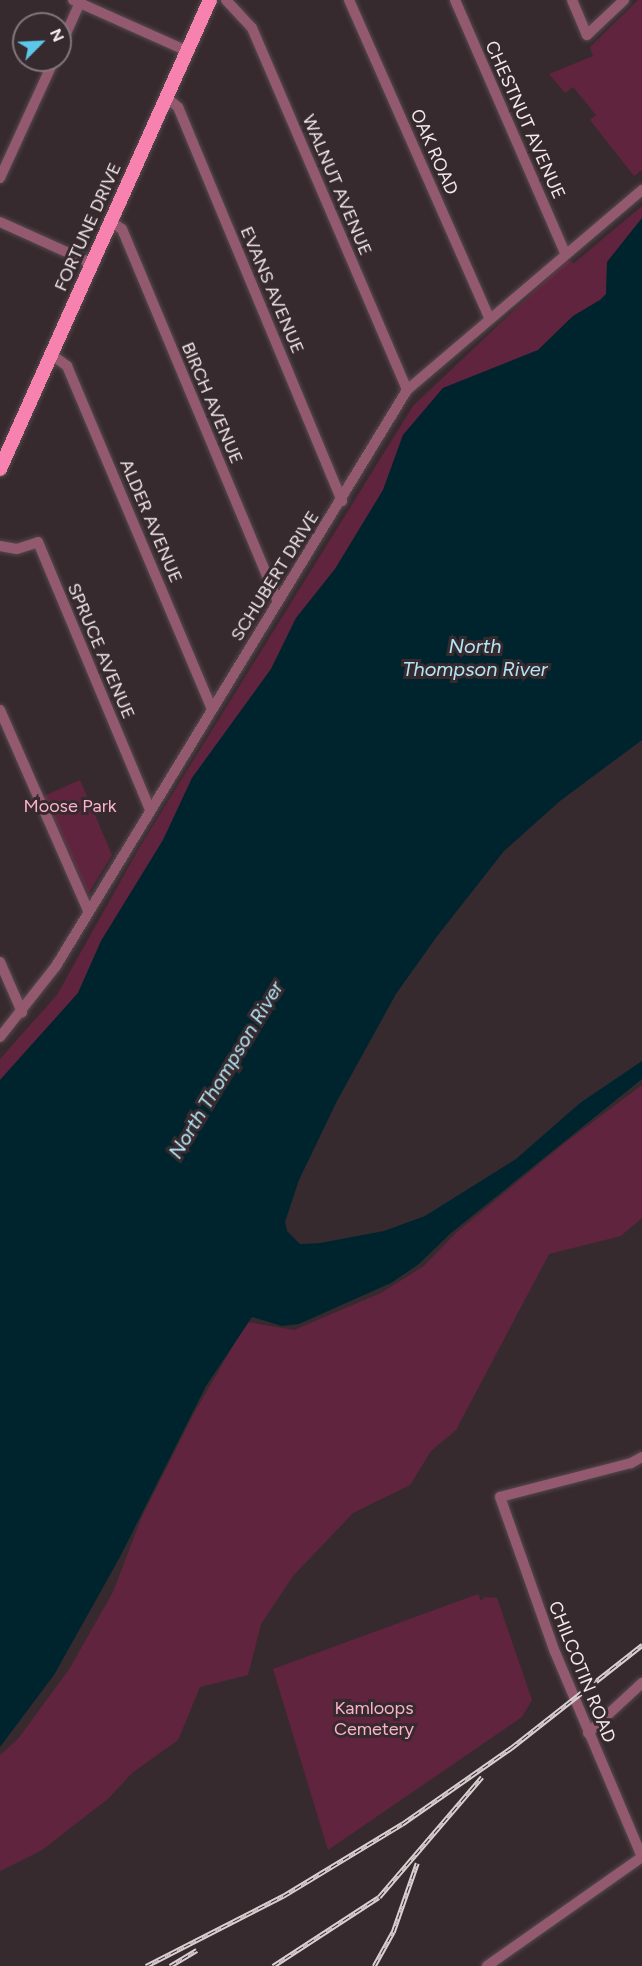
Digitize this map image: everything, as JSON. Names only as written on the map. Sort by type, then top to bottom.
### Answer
[{"type":"main road","name":"FORTUNE DRIVE","points":[[0,469],[210,0]]},
{"type":"street","name":"WALNUT AVENUE","points":[[226,0],[252,28],[407,390]]},
{"type":"street","name":"OAK ROAD","points":[[349,0],[489,318]]},
{"type":"street","name":"CHESTNUT AVENUE","points":[[455,0],[565,253]]},
{"type":"street","points":[[572,0],[587,35],[624,0]]},
{"type":"street","points":[[72,16],[78,1],[187,51]]},
{"type":"street","points":[[0,178],[49,72]]},
{"type":"street","name":"EVANS AVENUE","points":[[166,97],[178,107],[342,501]]},
{"type":"street","name":"SCHUBERT DRIVE","points":[[0,1037],[56,966],[212,707],[342,501],[407,390],[565,253],[642,190]]},
{"type":"street","name":"BIRCH AVENUE","points":[[110,221],[122,229],[278,602]]},
{"type":"street","points":[[0,222],[92,263]]},
{"type":"street","name":"ALDER AVENUE","points":[[52,355],[68,366],[212,707]]},
{"type":"street","name":"SPRUCE AVENUE","points":[[0,546],[17,549],[38,542],[150,810]]},
{"type":"street","points":[[0,710],[88,910]]},
{"type":"street","points":[[0,962],[22,1012]]},
{"type":"street","name":"CHILCOTIN ROAD","points":[[642,1457],[632,1463],[500,1497],[539,1613],[642,1857]]},
{"type":"street","points":[[588,1733],[642,1683]]},
{"type":"street","points":[[487,1966],[642,1857]]},
{"type":"green space","points":[[638,0],[642,0],[642,170],[634,176],[590,120],[596,115],[573,87],[565,93],[549,74],[593,56],[590,47]]},
{"type":"green space","points":[[642,206],[642,218],[607,262],[606,294],[600,300],[573,316],[538,350],[443,388],[403,435],[383,490],[335,569],[296,618],[271,669],[192,778],[163,840],[101,941],[78,993],[0,1080],[0,1059],[57,995],[139,848],[413,406],[567,260],[574,263]]},
{"type":"green space","name":"Moose Park","points":[[80,780],[112,855],[88,894],[44,796]]},
{"type":"green space","points":[[642,1085],[642,1218],[621,1236],[549,1254],[456,1430],[431,1451],[410,1485],[353,1513],[293,1576],[261,1624],[248,1675],[200,1687],[178,1740],[132,1773],[109,1798],[42,1850],[0,1871],[0,1755],[18,1739],[70,1668],[113,1592],[141,1519],[193,1415],[247,1322],[294,1330],[381,1293],[424,1266],[457,1232],[561,1146]]},
{"type":"green space","name":"Kamloops Cemetery","points":[[478,1594],[481,1601],[485,1597],[497,1598],[532,1700],[522,1717],[328,1850],[273,1669]]},
{"type":"water","name":"North Thompson River","points":[[642,218],[642,740],[560,801],[504,851],[435,939],[396,994],[337,1101],[299,1180],[285,1222],[287,1231],[300,1244],[320,1243],[384,1231],[425,1216],[516,1159],[580,1103],[642,1061],[642,1079],[451,1233],[419,1264],[391,1283],[299,1324],[282,1326],[252,1317],[206,1386],[120,1557],[54,1675],[0,1747],[0,1080],[78,993],[101,941],[163,840],[192,778],[271,669],[296,618],[335,569],[383,490],[403,435],[443,388],[538,350],[573,316],[600,300],[606,294],[607,262]]},
{"type":"railway","points":[[146,1966],[283,1896],[402,1824],[511,1748],[642,1645]]},
{"type":"railway","points":[[273,1966],[379,1897],[482,1777]]},
{"type":"railway","points":[[374,1966],[393,1932],[417,1863]]},
{"type":"railway","points":[[170,1966],[197,1950]]}]
